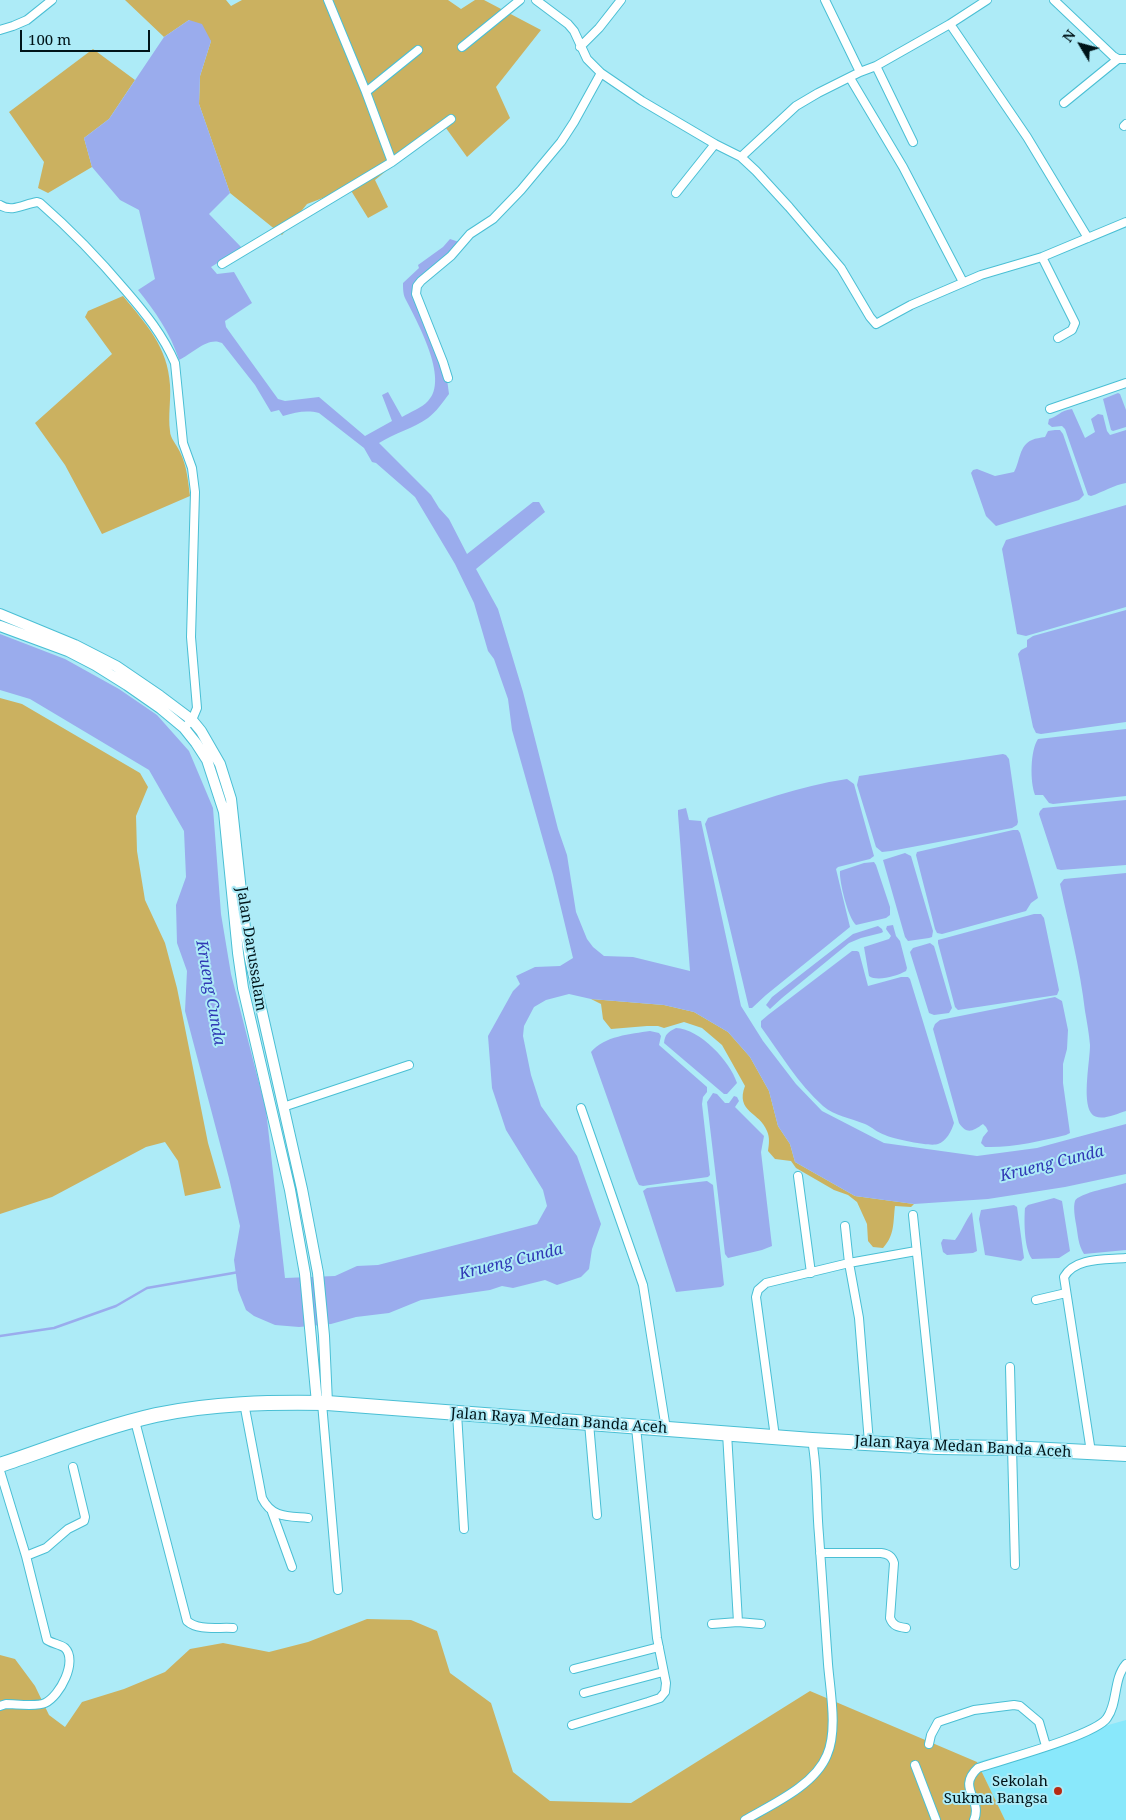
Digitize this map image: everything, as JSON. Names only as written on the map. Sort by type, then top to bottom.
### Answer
[{"type":"highway","name":"Jalan Raya Medan Banda Aceh","points":[[0,1465],[135,1421],[199,1408],[244,1403],[322,1403],[812,1440],[1126,1454]]},
{"type":"street","points":[[0,30],[27,20],[52,0]]},
{"type":"street","points":[[328,0],[366,92],[392,162]]},
{"type":"street","points":[[462,47],[520,0]]},
{"type":"street","points":[[536,0],[568,24],[574,32],[580,48],[601,73],[642,101],[741,157],[789,207],[841,268],[873,322],[880,323],[911,304],[963,282],[1042,257],[1126,222]]},
{"type":"street","points":[[580,48],[621,0]]},
{"type":"street","points":[[825,0],[860,72]]},
{"type":"street","points":[[741,157],[796,106],[860,72],[876,66],[950,24],[987,0]]},
{"type":"street","points":[[1054,0],[1122,59],[1064,103]]},
{"type":"street","points":[[950,24],[1026,138],[1088,238]]},
{"type":"street","points":[[366,92],[418,50]]},
{"type":"street","points":[[876,66],[913,142]]},
{"type":"street","points":[[448,378],[416,294],[417,286],[451,256],[470,234],[493,219],[521,190],[561,142],[601,73]]},
{"type":"street","points":[[850,78],[903,167],[963,282]]},
{"type":"street","points":[[222,264],[392,162],[452,119]]},
{"type":"street","points":[[676,193],[715,144]]},
{"type":"street","points":[[0,217],[2,206],[12,208],[37,202],[40,203],[98,258],[154,325],[175,363],[183,443],[192,468],[195,492],[191,637],[197,708],[192,720],[184,728]]},
{"type":"street","points":[[1042,257],[1075,323],[1072,330],[1058,338]]},
{"type":"street","points":[[1050,409],[1126,383]]},
{"type":"street","name":"Jalan Darussalam","points":[[0,614],[94,654],[133,676],[192,720],[202,731],[220,764],[232,800],[250,959],[318,1272],[324,1336],[322,1403]]},
{"type":"street","name":"Jalan Darussalam","points":[[0,626],[68,651],[95,665],[160,708],[184,728],[207,760],[224,812],[243,988],[290,1190],[305,1274],[311,1337],[322,1403]]},
{"type":"street","points":[[283,1107],[409,1065]]},
{"type":"street","points":[[581,1108],[643,1285],[666,1429]]},
{"type":"street","points":[[798,1176],[811,1273]]},
{"type":"street","points":[[913,1215],[937,1447]]},
{"type":"street","points":[[845,1226],[849,1263],[859,1318],[869,1442]]},
{"type":"street","points":[[775,1437],[756,1297],[758,1290],[766,1283],[849,1263],[916,1251]]},
{"type":"street","points":[[1091,1452],[1064,1277],[1073,1267],[1083,1262],[1126,1258]]},
{"type":"street","points":[[1036,1300],[1066,1293]]},
{"type":"street","points":[[1010,1367],[1015,1565]]},
{"type":"street","points":[[244,1403],[262,1498],[272,1512],[292,1567]]},
{"type":"street","points":[[322,1403],[338,1590]]},
{"type":"street","points":[[457,1413],[464,1529]]},
{"type":"street","points":[[135,1421],[186,1622],[192,1626],[233,1628]]},
{"type":"street","points":[[589,1422],[597,1515]]},
{"type":"street","points":[[572,1725],[660,1698],[665,1692],[636,1427]]},
{"type":"street","points":[[727,1433],[738,1622]]},
{"type":"street","points":[[745,1820],[792,1792],[809,1779],[823,1763],[831,1744],[832,1712],[815,1456],[812,1440]]},
{"type":"street","points":[[26,1556],[46,1548],[63,1533],[84,1521],[85,1518],[73,1467]]},
{"type":"street","points":[[0,1471],[26,1556],[47,1640],[66,1649],[68,1654],[64,1683],[58,1692],[45,1703],[6,1704],[0,1706]]},
{"type":"street","points":[[272,1512],[308,1518]]},
{"type":"street","points":[[820,1553],[880,1553],[887,1554],[892,1558],[894,1563],[890,1618],[892,1623],[906,1628]]},
{"type":"street","points":[[712,1624],[738,1622],[761,1624]]},
{"type":"street","points":[[574,1668],[659,1647]]},
{"type":"street","points":[[974,1820],[976,1807],[968,1781],[972,1774],[978,1768],[1101,1726],[1112,1710],[1115,1690],[1126,1664]]},
{"type":"street","points":[[584,1693],[663,1672]]},
{"type":"street","points":[[929,1744],[931,1734],[938,1722],[974,1710],[1014,1705],[1020,1706],[1039,1722],[1046,1746]]},
{"type":"street","points":[[915,1765],[936,1820]]},
{"type":"shaded area","points":[[125,0],[226,0],[231,6],[242,0],[448,0],[461,9],[475,0],[484,0],[541,30],[496,87],[510,118],[467,157],[443,124],[375,180],[388,207],[368,218],[350,189],[330,200],[328,196],[307,204],[282,235],[230,193],[199,104],[200,76],[211,41],[189,20],[164,37]]},
{"type":"shaded area","points":[[93,49],[135,80],[109,119],[84,138],[92,167],[48,193],[38,188],[44,162],[9,112]]},
{"type":"shaded area","points":[[123,296],[147,326],[165,359],[170,385],[170,434],[184,463],[190,496],[102,534],[65,465],[35,423],[112,354],[85,317],[88,311]]},
{"type":"shaded area","points":[[0,698],[22,704],[140,773],[148,787],[136,816],[137,851],[145,900],[165,943],[177,988],[208,1143],[221,1188],[185,1196],[178,1161],[165,1142],[146,1147],[52,1197],[0,1214]]},
{"type":"shaded area","points":[[591,999],[664,1005],[694,1012],[728,1032],[750,1057],[769,1091],[778,1126],[790,1144],[795,1162],[855,1196],[914,1204],[911,1207],[895,1206],[892,1233],[883,1248],[873,1247],[868,1241],[867,1224],[857,1202],[848,1195],[834,1190],[796,1168],[791,1161],[775,1159],[768,1151],[769,1139],[767,1131],[764,1125],[746,1107],[743,1101],[745,1086],[722,1045],[702,1028],[684,1022],[664,1028],[647,1026],[611,1029],[603,1019],[601,1004]]},
{"type":"shaded area","points":[[367,1619],[411,1620],[437,1631],[450,1673],[491,1703],[513,1772],[550,1801],[631,1803],[810,1691],[977,1762],[1005,1820],[0,1820],[0,1655],[15,1659],[35,1686],[49,1715],[65,1727],[82,1702],[124,1689],[165,1672],[190,1649],[223,1643],[269,1652],[308,1642]]},
{"type":"shaded area","name":"Sekolah Sukma Bangsa","points":[[1126,1720],[1126,1820],[1005,1820],[977,1762]]},
{"type":"water","name":"Krueng Cunda","points":[[189,20],[202,24],[211,41],[200,76],[199,104],[230,193],[209,214],[242,248],[211,267],[217,274],[234,272],[252,303],[225,321],[226,327],[278,399],[285,401],[319,397],[365,436],[392,421],[382,395],[388,392],[402,417],[428,401],[434,391],[433,365],[423,334],[404,296],[403,283],[419,268],[418,265],[443,247],[450,239],[459,242],[456,249],[413,286],[447,379],[449,394],[437,410],[428,418],[379,443],[431,495],[449,519],[467,554],[533,502],[539,502],[545,512],[476,569],[498,609],[523,692],[558,829],[567,855],[576,912],[587,939],[593,947],[604,956],[633,957],[690,971],[678,814],[678,810],[686,808],[689,820],[701,821],[741,1006],[763,1041],[796,1084],[822,1111],[884,1143],[977,1156],[1037,1148],[1126,1124],[1126,1174],[1065,1187],[988,1199],[914,1204],[855,1196],[795,1162],[790,1144],[778,1126],[769,1091],[750,1057],[728,1032],[694,1012],[664,1005],[591,999],[569,994],[546,1000],[534,1007],[524,1026],[523,1036],[531,1075],[541,1106],[577,1156],[601,1224],[592,1249],[589,1269],[581,1277],[557,1285],[545,1280],[513,1288],[502,1286],[490,1290],[421,1300],[389,1313],[356,1317],[331,1324],[299,1327],[275,1325],[254,1316],[246,1310],[238,1290],[234,1260],[240,1226],[185,1011],[187,971],[177,943],[176,905],[186,877],[184,831],[149,770],[30,699],[0,690],[0,634],[65,659],[119,689],[157,715],[189,751],[213,808],[221,914],[231,974],[266,1110],[285,1278],[335,1276],[357,1266],[378,1265],[537,1224],[547,1206],[543,1190],[506,1130],[492,1088],[488,1036],[513,991],[520,984],[516,976],[535,967],[560,966],[573,958],[553,875],[512,730],[508,699],[494,659],[488,651],[474,603],[455,564],[415,497],[376,463],[372,462],[364,448],[319,413],[301,412],[283,416],[279,410],[271,412],[255,385],[222,343],[217,341],[211,342],[179,360],[172,341],[162,323],[138,290],[155,279],[139,210],[120,200],[92,167],[84,138],[109,119],[164,37]]},
{"type":"water","points":[[1118,393],[1126,410],[1126,427],[1113,431],[1111,430],[1103,399]]},
{"type":"water","points":[[1072,409],[1085,438],[1095,432],[1091,419],[1098,414],[1103,415],[1107,431],[1110,435],[1126,430],[1126,483],[1091,496],[1088,495],[1065,429],[1062,426],[1052,427],[1048,424],[1049,419]]},
{"type":"water","points":[[1060,430],[1063,434],[1084,495],[1079,500],[996,526],[986,516],[971,473],[977,469],[995,476],[1014,472],[1022,450],[1028,442],[1045,437],[1048,431]]},
{"type":"water","points":[[1126,505],[1126,607],[1026,636],[1017,634],[1002,549],[1006,540]]},
{"type":"water","points":[[1126,610],[1126,722],[1041,734],[1036,733],[1033,727],[1018,654],[1027,647],[1027,640],[1033,636]]},
{"type":"water","points":[[1126,729],[1126,796],[1053,804],[1049,803],[1043,795],[1035,795],[1032,782],[1032,767],[1033,751],[1038,739]]},
{"type":"water","points":[[1003,754],[1009,759],[1017,825],[1012,828],[891,851],[882,852],[876,847],[857,785],[859,776]]},
{"type":"water","points":[[847,779],[854,784],[874,856],[870,859],[836,869],[850,927],[752,1008],[749,1008],[705,824],[708,818],[794,790]]},
{"type":"water","points":[[1126,800],[1126,865],[1057,869],[1039,814],[1043,808]]},
{"type":"water","points":[[1018,830],[1020,833],[1038,898],[1031,903],[1026,911],[942,934],[937,933],[916,855],[917,852]]},
{"type":"water","points":[[905,853],[911,856],[933,931],[932,937],[929,938],[908,941],[905,937],[883,860]]},
{"type":"water","points":[[874,862],[890,907],[890,915],[886,918],[856,925],[850,915],[845,899],[840,871],[864,863]]},
{"type":"water","points":[[1126,873],[1126,1111],[1103,1118],[1094,1116],[1088,1107],[1089,1037],[1077,963],[1060,884],[1064,879]]},
{"type":"water","points":[[1034,914],[1041,914],[1044,918],[1059,990],[1057,995],[958,1010],[955,1007],[938,940]]},
{"type":"water","points":[[893,925],[896,936],[900,941],[907,968],[906,971],[887,978],[873,978],[869,976],[864,947],[889,939],[891,936],[886,929],[887,926]]},
{"type":"water","points":[[878,926],[883,932],[849,943],[770,1009],[766,1005],[772,997],[853,934]]},
{"type":"water","points":[[930,943],[934,946],[952,1008],[949,1013],[934,1015],[929,1013],[910,952],[913,948]]},
{"type":"water","points":[[852,951],[859,952],[868,986],[901,977],[908,977],[910,979],[954,1123],[952,1129],[941,1143],[934,1145],[920,1144],[890,1137],[865,1124],[838,1115],[823,1106],[797,1078],[761,1027],[761,1021],[768,1015]]},
{"type":"water","points":[[1055,997],[1062,1001],[1068,1030],[1067,1049],[1063,1064],[1063,1083],[1070,1133],[1026,1144],[985,1147],[981,1143],[988,1131],[983,1124],[970,1131],[959,1123],[933,1029],[935,1024],[940,1020]]},
{"type":"water","points":[[676,1028],[695,1034],[704,1040],[728,1065],[737,1083],[727,1094],[724,1094],[664,1043],[667,1034]]},
{"type":"water","points":[[650,1031],[659,1033],[661,1036],[659,1045],[707,1087],[702,1104],[710,1175],[708,1177],[643,1186],[639,1185],[636,1179],[591,1052],[610,1039]]},
{"type":"water","points":[[713,1093],[717,1094],[725,1103],[729,1103],[734,1096],[737,1097],[739,1101],[735,1107],[764,1136],[761,1152],[772,1246],[728,1258],[725,1254],[707,1102]]},
{"type":"water","points":[[707,1181],[713,1185],[724,1285],[721,1287],[676,1292],[643,1191],[647,1188]]},
{"type":"water","points":[[1126,1183],[1126,1250],[1084,1254],[1080,1247],[1078,1236],[1074,1212],[1075,1201],[1083,1195]]},
{"type":"water","points":[[1054,1198],[1062,1201],[1070,1251],[1059,1258],[1032,1259],[1026,1241],[1025,1208],[1028,1205]]},
{"type":"water","points":[[1014,1205],[1017,1207],[1024,1258],[1021,1261],[985,1255],[979,1219],[981,1210]]},
{"type":"water","points":[[972,1212],[977,1251],[947,1255],[943,1252],[941,1243],[943,1239],[955,1240]]},
{"type":"waterway","points":[[0,1336],[54,1328],[116,1306],[147,1288],[239,1272]]},
{"type":"place","name":"Sekolah Sukma Bangsa","points":[[1058,1791]]}]
